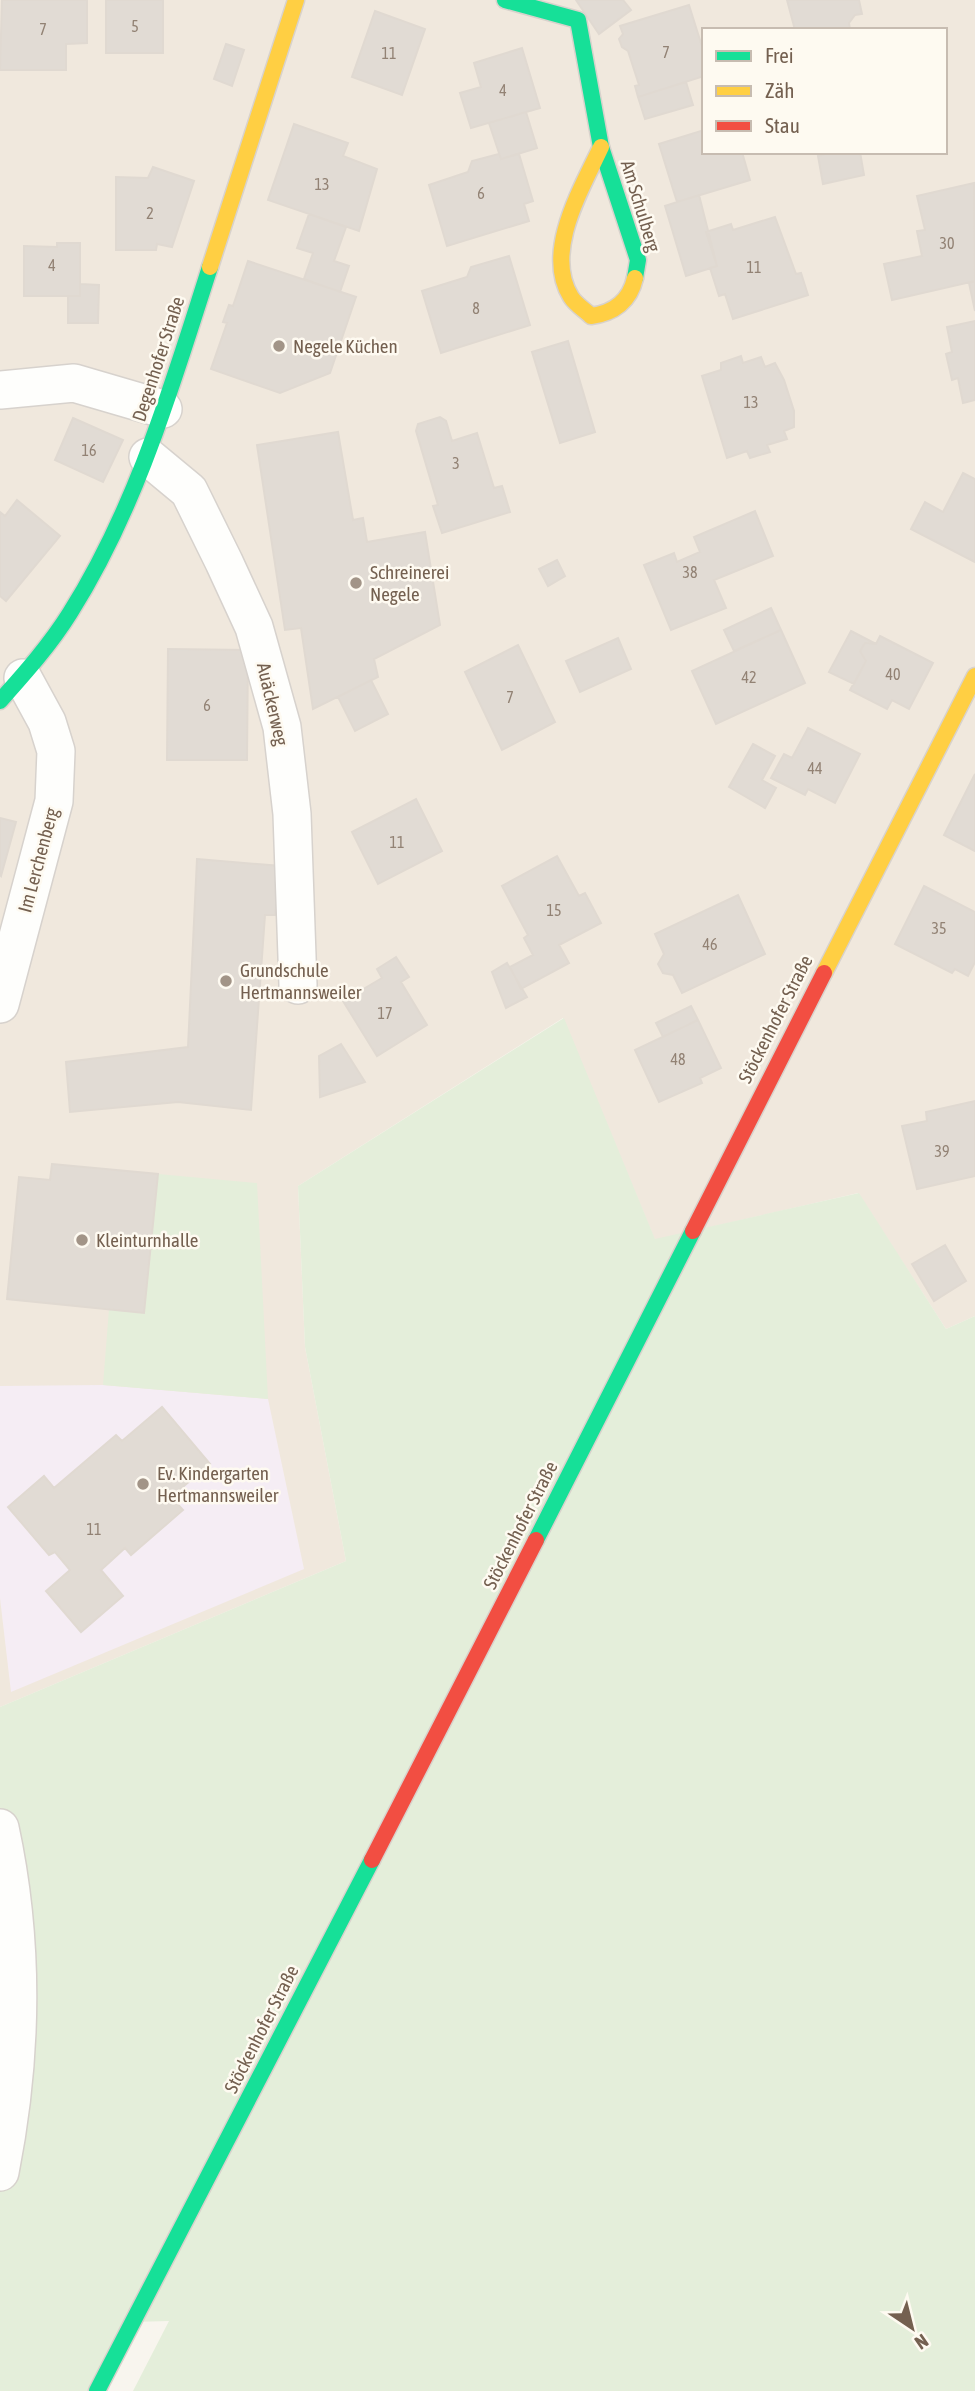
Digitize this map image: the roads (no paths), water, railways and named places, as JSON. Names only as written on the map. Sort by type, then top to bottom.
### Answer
[{"type":"main road","name":"Degenhofer Straße","points":[[11,690],[59,635],[90,587],[148,457],[296,0]]},
{"type":"main road","name":"Am Schulberg","points":[[505,0],[578,20],[601,147],[638,260],[632,291],[608,314],[591,316],[571,296],[561,270],[568,222],[601,147]]},
{"type":"main road","name":"Stöckenhofer Straße","points":[[97,2391],[424,1760],[975,676]]},
{"type":"street","points":[[0,390],[74,383],[163,409]]},
{"type":"street","name":"Auäckerweg","points":[[148,457],[189,491],[254,627],[282,727],[292,814],[298,985]]},
{"type":"street","name":"Im Lerchenberg","points":[[0,1004],[54,801],[56,751],[47,722],[11,690]]},
{"type":"street","points":[[0,1828],[10,1876],[20,2003],[12,2111],[0,2172]]},
{"type":"place","name":"Negele Küchen","points":[[279,346]]},
{"type":"place","name":"Schreinerei Negele","points":[[356,583]]},
{"type":"place","name":"Grundschule Hertmannsweiler","points":[[226,981]]},
{"type":"place","name":"Kleinturnhalle","points":[[82,1240]]},
{"type":"place","name":"Ev. Kindergarten Hertmannsweiler","points":[[143,1484]]}]
